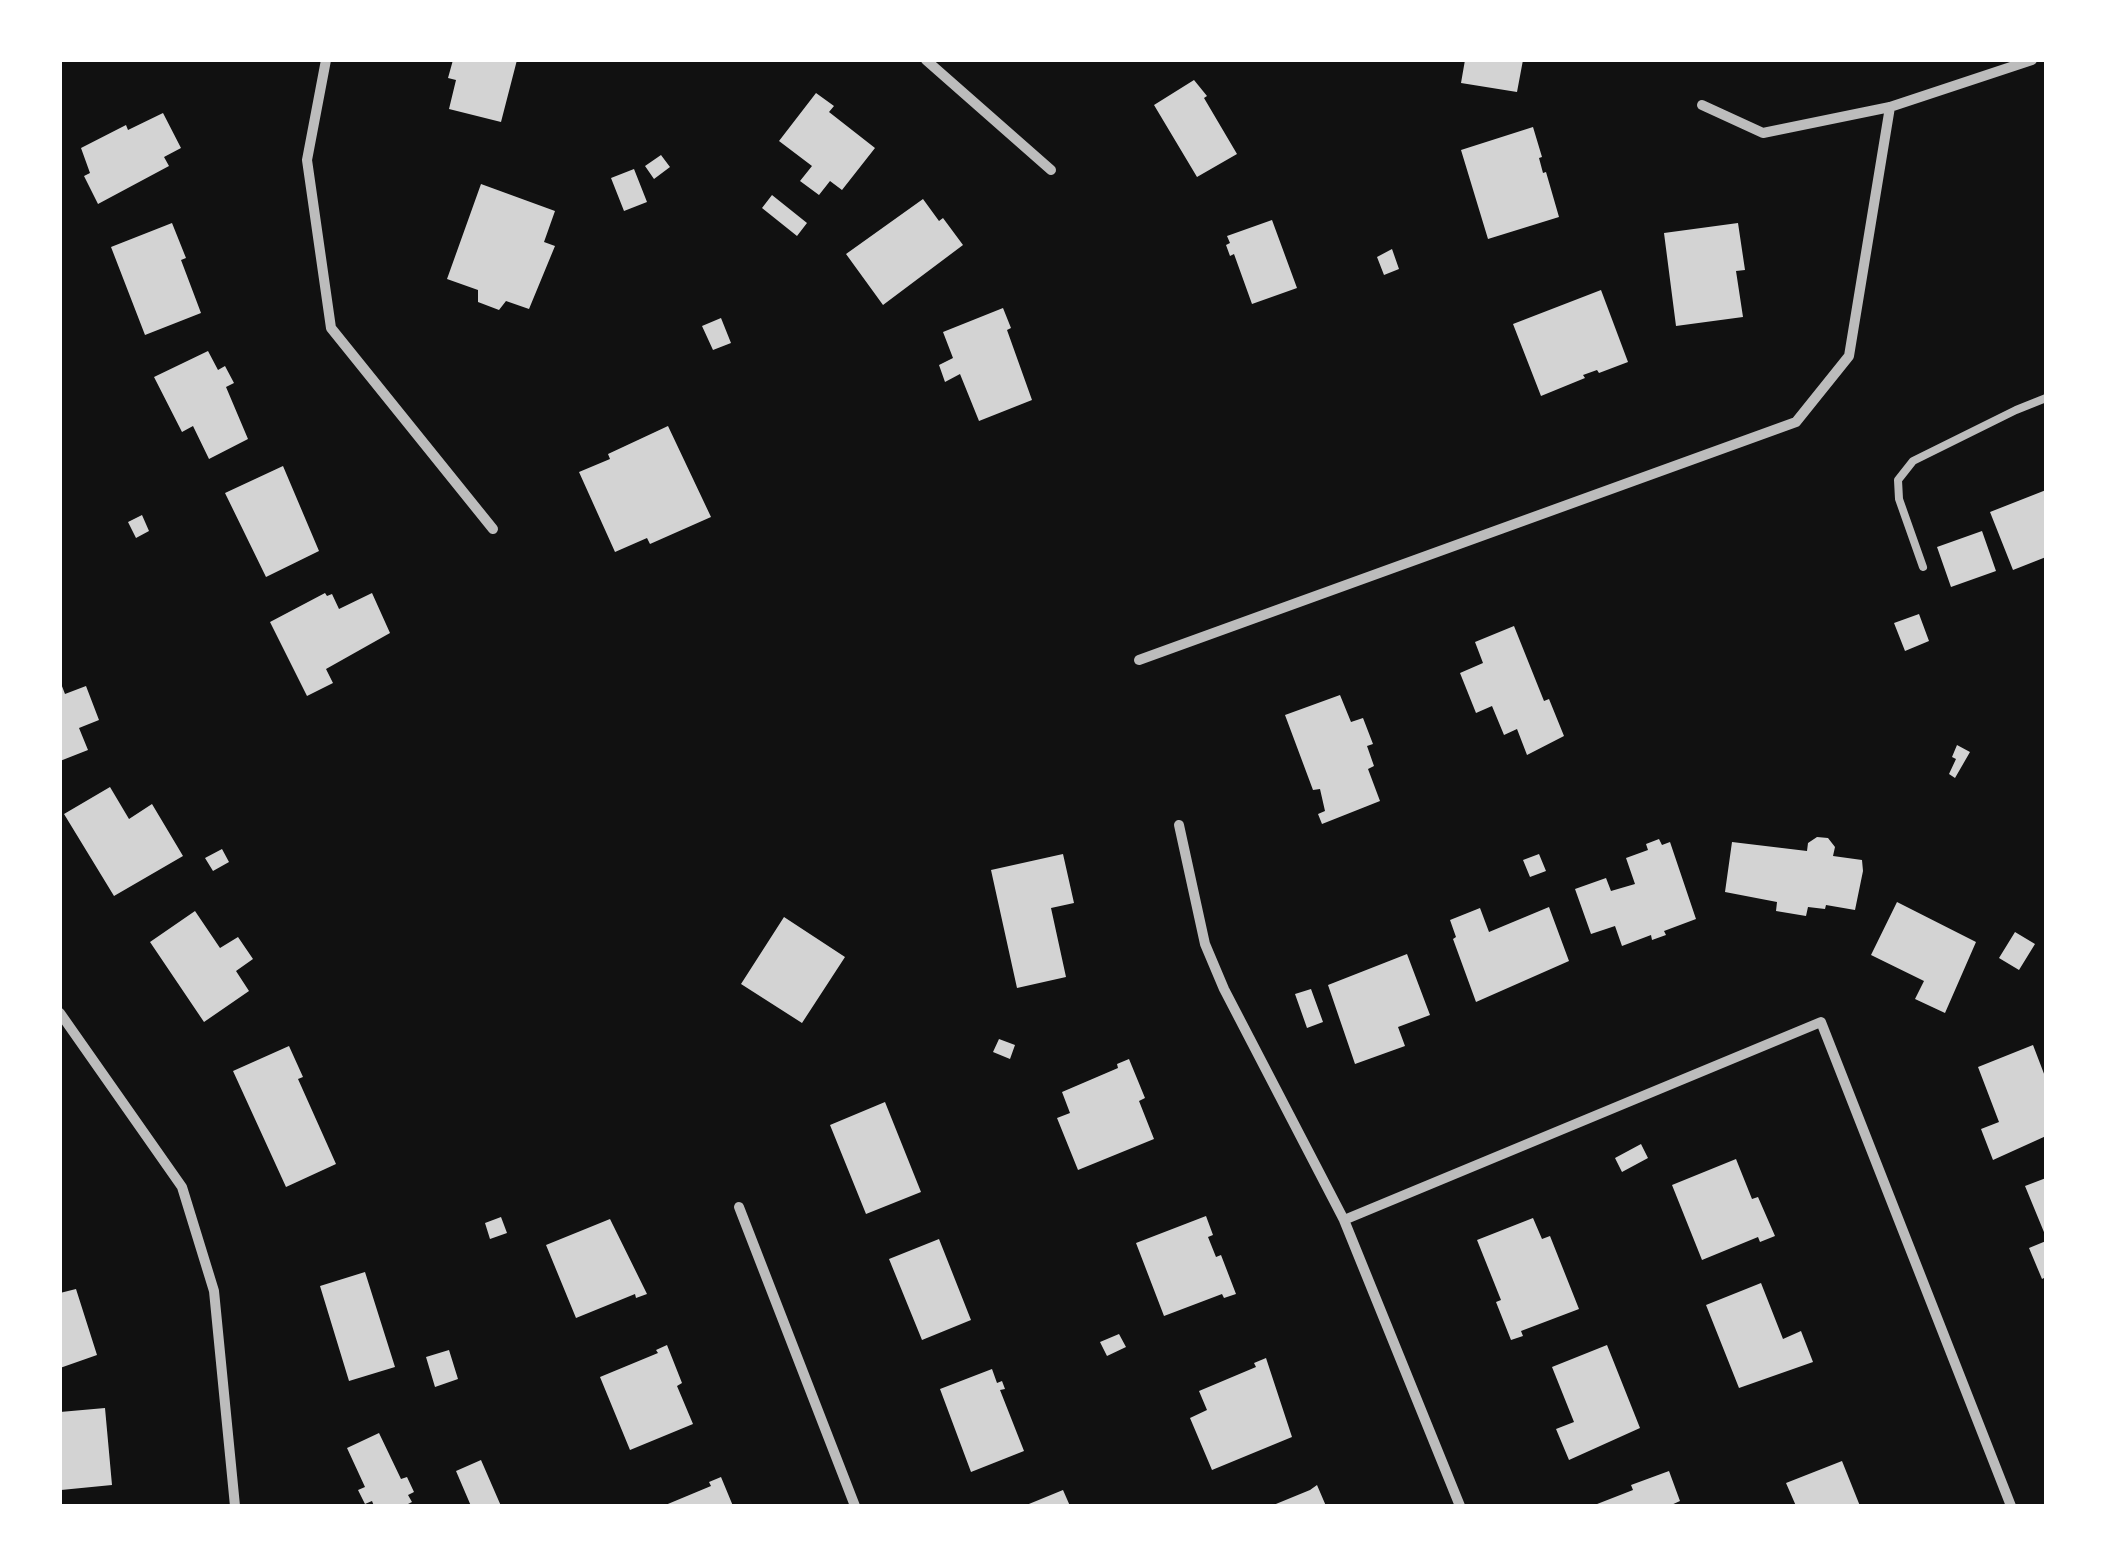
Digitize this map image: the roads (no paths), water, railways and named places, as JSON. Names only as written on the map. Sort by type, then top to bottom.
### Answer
[{"type":"street","points":[[326,60],[307,160],[331,328],[493,529]]},
{"type":"street","points":[[926,60],[1051,170]]},
{"type":"street","points":[[1702,106],[1763,133],[1890,108],[2032,60]]},
{"type":"street","points":[[1139,660],[1796,422],[1849,356],[1890,108]]},
{"type":"street","points":[[1179,825],[1205,944],[1344,1220],[1460,1506]]},
{"type":"street","points":[[60,1013],[182,1187],[214,1291],[236,1506]]},
{"type":"street","points":[[1344,1220],[1821,1022],[2011,1506]]},
{"type":"street","points":[[739,1207],[855,1506]]},
{"type":"lane","points":[[1923,567],[1899,499],[1898,480],[1913,461],[2046,398]]}]
